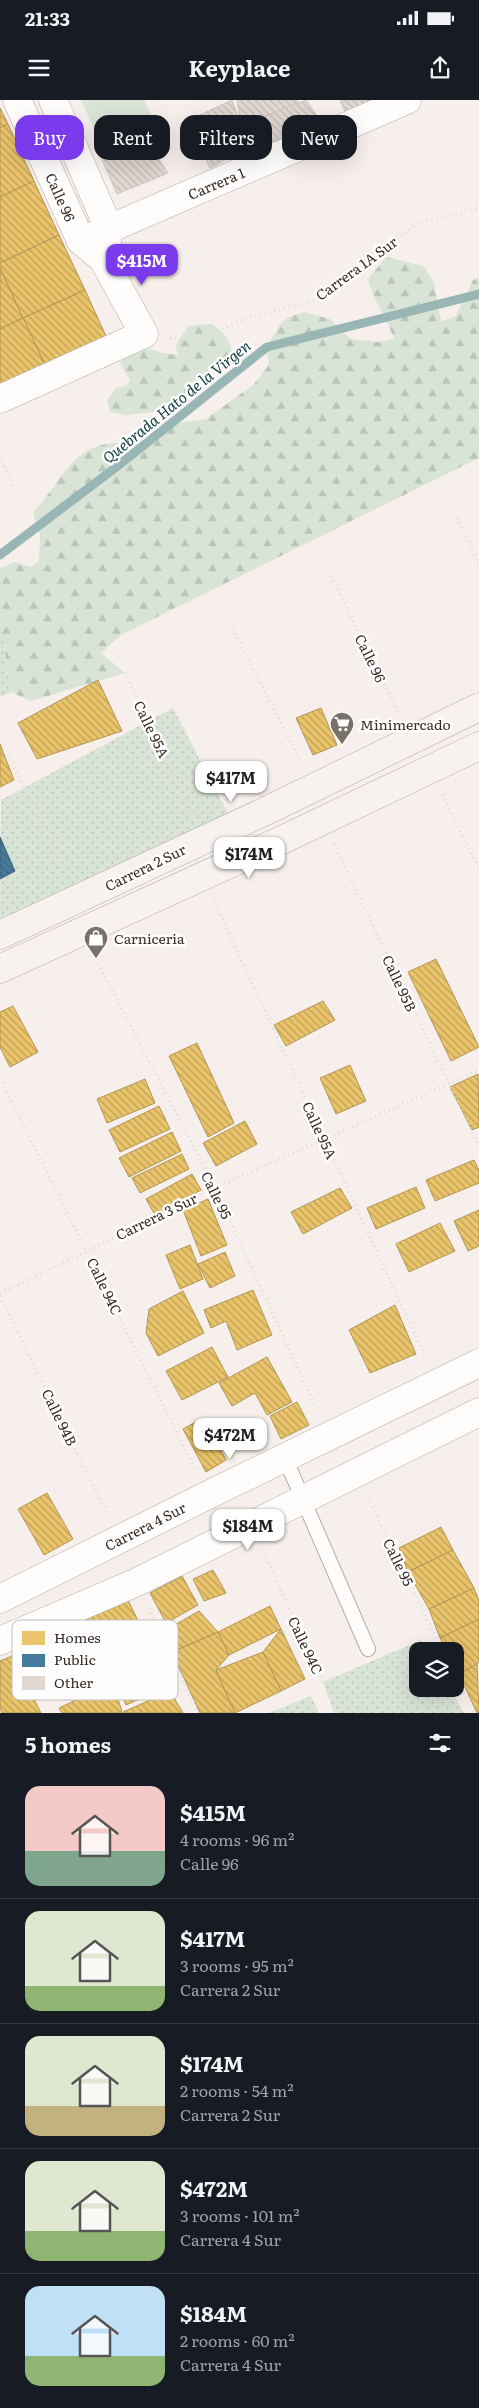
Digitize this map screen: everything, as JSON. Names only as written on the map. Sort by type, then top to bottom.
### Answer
[{"type":"street","name":"Calle 96","points":[[18,100],[81,241],[103,259],[144,334]]},
{"type":"street","points":[[53,100],[109,229],[103,259]]},
{"type":"street","name":"Carrera 1","points":[[81,241],[407,100]]},
{"type":"street","points":[[0,399],[144,334]]},
{"type":"street","name":"Carrera 2 Sur","points":[[0,935],[268,810],[479,707]]},
{"type":"street","points":[[0,969],[203,877],[479,746]]},
{"type":"street","points":[[268,810],[284,839]]},
{"type":"street","name":"Carrera 4 Sur","points":[[0,1599],[479,1363]]},
{"type":"street","points":[[49,1620],[138,1582],[479,1412]]},
{"type":"street","points":[[0,1641],[12,1636]]},
{"type":"lane","points":[[285,1458],[368,1650]]},
{"type":"path","name":"Carrera 1A Sur","points":[[144,334],[192,341],[250,317],[318,300],[416,224],[479,208]]},
{"type":"path","points":[[0,457],[14,488]]},
{"type":"path","points":[[456,518],[479,564]]},
{"type":"path","name":"Calle 96","points":[[332,576],[412,740]]},
{"type":"path","points":[[233,629],[313,787]]},
{"type":"path","name":"Calle 95A","points":[[125,672],[206,838]]},
{"type":"path","points":[[8,754],[78,899]]},
{"type":"path","points":[[429,770],[479,868]]},
{"type":"path","name":"Calle 95B","points":[[322,820],[479,1146]]},
{"type":"path","name":"Calle 95A","points":[[203,877],[438,1383]]},
{"type":"path","name":"Calle 95","points":[[96,959],[215,1188],[328,1436]]},
{"type":"path","name":"Carrera 3 Sur","points":[[0,1295],[87,1250],[215,1188],[479,1070]]},
{"type":"path","name":"Calle 94C","points":[[0,1078],[208,1495]]},
{"type":"path","name":"Calle 94B","points":[[0,1295],[119,1539]]},
{"type":"path","name":"Calle 95","points":[[356,1473],[439,1642]]},
{"type":"path","name":"Calle 94C","points":[[252,1526],[323,1682]]},
{"type":"path","points":[[138,1582],[155,1620]]},
{"type":"path","points":[[178,1669],[198,1713]]},
{"type":"path","points":[[464,1693],[474,1713]]},
{"type":"green space","points":[[81,100],[144,100],[151,115],[94,115],[94,128]]},
{"type":"green space","points":[[386,257],[424,266],[434,283],[441,321],[455,317],[473,280],[479,278],[479,458],[121,635],[101,653],[125,673],[31,701],[11,692],[0,620],[0,568],[15,562],[30,567],[39,561],[40,536],[33,513],[67,469],[88,450],[103,445],[121,443],[144,445],[171,424],[206,419],[253,385],[269,365],[267,347],[280,324],[289,317],[304,312],[330,319],[350,339],[380,342],[394,339],[368,279]]},
{"type":"green space","points":[[212,324],[223,333],[229,342],[232,353],[231,367],[210,373],[171,410],[126,415],[110,412],[107,401],[116,388],[127,386],[130,380],[120,363],[135,346],[167,354],[178,354],[175,347],[188,326]]},
{"type":"green space","points":[[0,620],[11,692],[0,697]]},
{"type":"green space","points":[[173,708],[234,825],[0,927],[1,800]]},
{"type":"green space","points":[[409,1645],[409,1697],[455,1697],[464,1713],[334,1713],[323,1682]]},
{"type":"green space","points":[[311,1696],[319,1713],[269,1713]]},
{"type":"building: Homes","points":[[0,108],[8,124],[0,128]]},
{"type":"building: Homes","points":[[8,124],[15,139],[15,160],[24,160],[34,181],[0,197],[0,128]]},
{"type":"building: Homes","points":[[34,181],[59,235],[0,263],[0,197]]},
{"type":"building: Homes","points":[[59,235],[85,290],[23,318],[0,268],[0,263]]},
{"type":"building: Homes","points":[[0,268],[23,318],[0,329]]},
{"type":"building: Homes","points":[[85,290],[110,345],[49,373],[23,318]]},
{"type":"building: Homes","points":[[23,318],[49,373],[0,395],[0,329]]},
{"type":"building: Homes","points":[[98,680],[122,731],[37,759],[18,723]]},
{"type":"building: Homes","points":[[321,708],[337,745],[313,755],[296,718]]},
{"type":"building: Homes","points":[[0,744],[14,780],[0,787]]},
{"type":"building: Homes","points":[[436,959],[479,1047],[451,1061],[408,972]]},
{"type":"building: Homes","points":[[323,1001],[335,1020],[286,1046],[274,1025]]},
{"type":"building: Homes","points":[[13,1006],[38,1052],[10,1067],[0,1047],[0,1012]]},
{"type":"building: Homes","points":[[197,1043],[234,1123],[208,1137],[169,1056]]},
{"type":"building: Homes","points":[[350,1065],[366,1101],[336,1114],[320,1078]]},
{"type":"building: Homes","points":[[478,1074],[479,1127],[472,1130],[450,1087]]},
{"type":"building: Homes","points":[[145,1079],[155,1103],[107,1123],[97,1099]]},
{"type":"building: Homes","points":[[159,1106],[170,1129],[120,1152],[109,1130]]},
{"type":"building: Homes","points":[[245,1121],[257,1144],[216,1166],[203,1143]]},
{"type":"building: Homes","points":[[172,1132],[181,1151],[129,1177],[119,1158]]},
{"type":"building: Homes","points":[[182,1154],[189,1169],[140,1193],[132,1178]]},
{"type":"building: Homes","points":[[474,1160],[479,1171],[479,1183],[435,1201],[426,1180]]},
{"type":"building: Homes","points":[[192,1174],[201,1190],[155,1215],[146,1199]]},
{"type":"building: Homes","points":[[416,1187],[425,1208],[376,1229],[367,1208]]},
{"type":"building: Homes","points":[[340,1188],[352,1208],[303,1234],[291,1212]]},
{"type":"building: Homes","points":[[208,1199],[227,1245],[201,1256],[183,1210]]},
{"type":"building: Homes","points":[[479,1210],[479,1246],[468,1251],[454,1221]]},
{"type":"building: Homes","points":[[440,1223],[455,1251],[409,1272],[396,1244]]},
{"type":"building: Homes","points":[[190,1245],[203,1279],[180,1289],[166,1255]]},
{"type":"building: Homes","points":[[225,1252],[235,1276],[210,1288],[198,1264]]},
{"type":"building: Homes","points":[[253,1290],[272,1335],[237,1350],[226,1321],[211,1328],[204,1310]]},
{"type":"building: Homes","points":[[183,1291],[204,1333],[158,1356],[146,1333],[149,1309]]},
{"type":"building: Homes","points":[[395,1305],[416,1354],[370,1373],[349,1330]]},
{"type":"building: Homes","points":[[212,1347],[228,1377],[182,1400],[166,1371]]},
{"type":"building: Homes","points":[[267,1357],[292,1402],[267,1415],[255,1393],[232,1406],[219,1383]]},
{"type":"building: Homes","points":[[297,1402],[309,1425],[281,1439],[270,1416]]},
{"type":"building: Homes","points":[[203,1418],[226,1460],[206,1472],[183,1429]]},
{"type":"building: Homes","points":[[47,1493],[73,1539],[44,1555],[18,1509]]},
{"type":"building: Homes","points":[[441,1527],[453,1550],[408,1572],[399,1548]]},
{"type":"building: Homes","points":[[453,1550],[474,1588],[429,1609],[408,1572]]},
{"type":"building: Homes","points":[[213,1570],[226,1593],[204,1601],[193,1579]]},
{"type":"building: Homes","points":[[182,1576],[198,1605],[171,1620],[164,1620],[150,1593]]},
{"type":"building: Homes","points":[[474,1588],[479,1601],[479,1619],[440,1638],[429,1609]]},
{"type":"building: Homes","points":[[124,1592],[138,1620],[84,1620],[80,1612]]},
{"type":"building: Homes","points":[[270,1606],[281,1629],[229,1655],[218,1632]]},
{"type":"building: Homes","points":[[199,1611],[218,1632],[178,1649],[178,1623]]},
{"type":"building: Homes","points":[[75,1613],[78,1620],[60,1620]]},
{"type":"building: Homes","points":[[479,1619],[479,1661],[464,1671],[464,1642],[442,1642],[440,1638]]},
{"type":"building: Homes","points":[[281,1629],[305,1679],[281,1691],[263,1652]]},
{"type":"building: Homes","points":[[218,1632],[229,1655],[216,1670],[235,1713],[200,1713],[178,1665],[178,1649]]},
{"type":"building: Homes","points":[[263,1652],[281,1691],[235,1713],[216,1670]]},
{"type":"building: Homes","points":[[12,1656],[12,1700],[34,1700],[41,1713],[2,1713],[0,1708],[0,1661]]},
{"type":"building: Homes","points":[[477,1664],[479,1712],[477,1713],[464,1685],[464,1671]]},
{"type":"building: Homes","points":[[76,1700],[118,1700],[122,1711],[119,1713],[62,1713],[59,1708]]},
{"type":"building: Homes","points":[[124,1700],[137,1700],[126,1705]]},
{"type":"building: Homes","points":[[150,1700],[175,1700],[183,1713],[121,1713]]},
{"type":"building: Public","points":[[0,837],[15,871],[0,879]]},
{"type":"building: Other","points":[[232,100],[237,115],[200,115]]},
{"type":"building: Other","points":[[237,100],[297,100],[298,103],[268,115],[239,115]]},
{"type":"building: Other","points":[[306,100],[316,115],[282,115],[282,138],[272,142],[272,115],[268,115]]},
{"type":"building: Other","points":[[340,100],[373,100],[346,114]]},
{"type":"building: Other","points":[[102,160],[159,160],[168,173],[117,194]]},
{"type":"building: Other","points":[[206,160],[224,160],[210,168]]},
{"type":"waterway","name":"Quebrada Hato de la Virgen","points":[[0,555],[119,465],[267,347],[479,294]]},
{"type":"place","name":"Minimercado","points":[[342,745]]},
{"type":"place","name":"Carniceria","points":[[96,959]]}]
